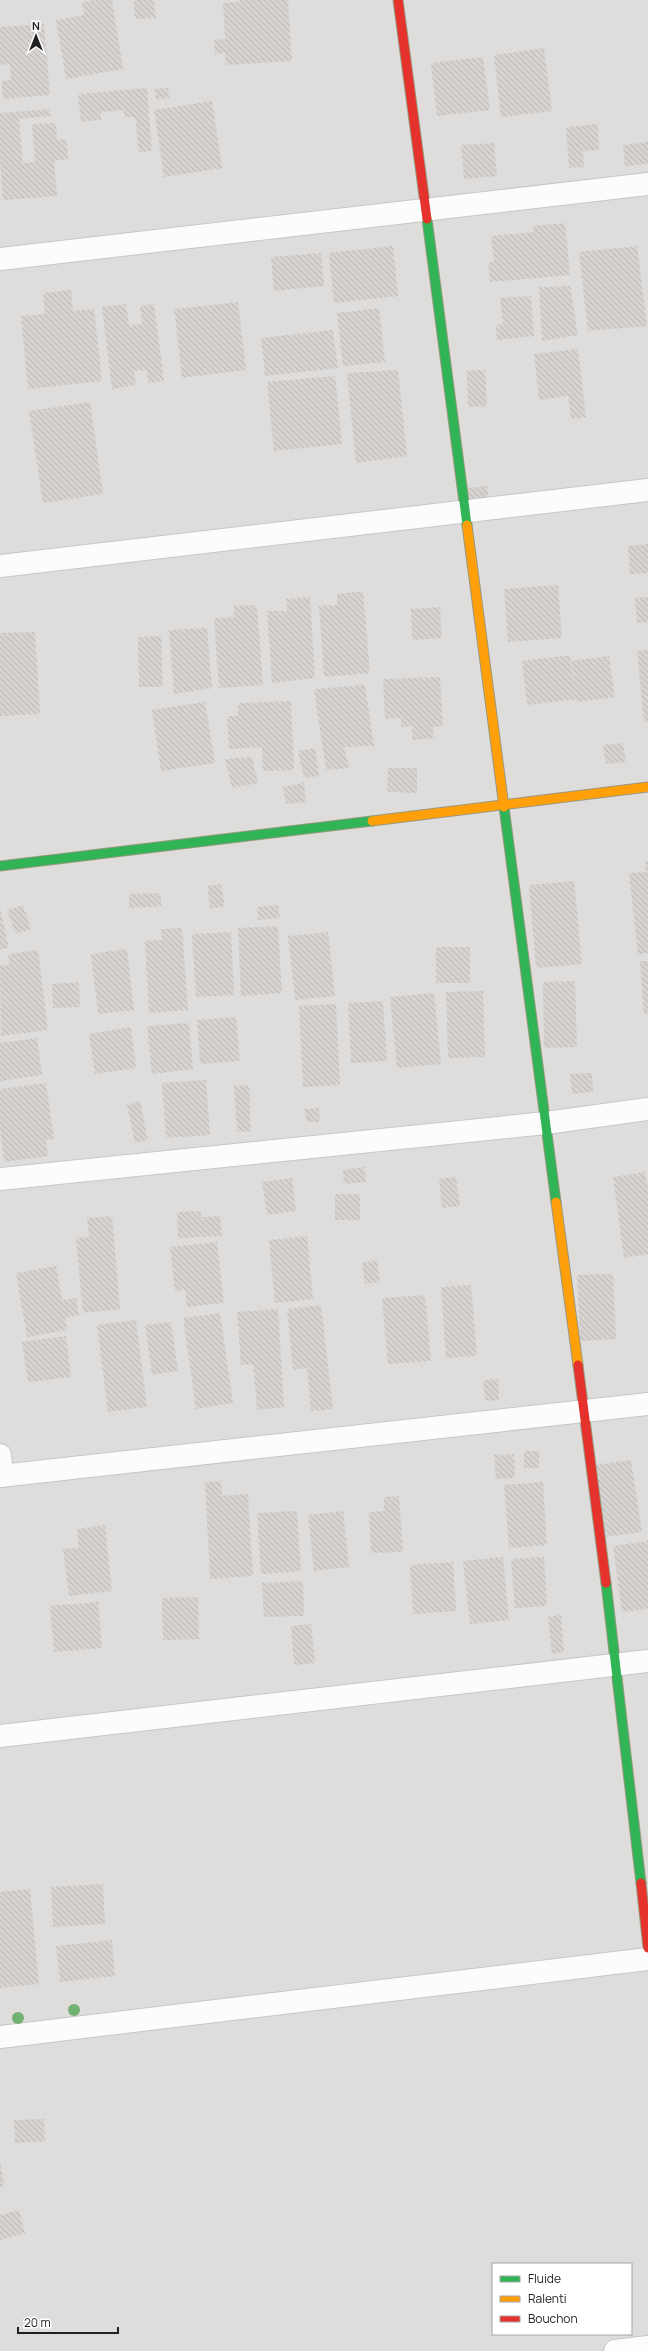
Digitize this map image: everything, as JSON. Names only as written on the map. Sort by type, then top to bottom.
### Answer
[{"type":"street","points":[[398,0],[617,1665],[648,1948]]},
{"type":"street","points":[[0,259],[648,184]]},
{"type":"street","points":[[0,566],[648,490]]},
{"type":"street","points":[[0,866],[648,787]]},
{"type":"street","points":[[0,1179],[546,1123],[648,1108]]},
{"type":"street","points":[[1,1469],[648,1404]]},
{"type":"street","points":[[0,1736],[648,1661]]},
{"type":"street","points":[[0,2037],[648,1959]]},
{"type":"street","points":[[615,2351],[648,2347]]},
{"type":"shaded area","points":[[0,0],[648,0],[648,2351],[0,2351]]},
{"type":"building","points":[[112,0],[123,69],[66,79],[56,20],[84,15],[82,2]]},
{"type":"building","points":[[134,0],[154,0],[156,18],[135,19]]},
{"type":"building","points":[[239,0],[288,0],[292,61],[226,65],[225,53],[215,54],[214,40],[225,39],[223,3],[239,2]]},
{"type":"building","points":[[44,24],[50,95],[3,99],[2,81],[11,80],[10,64],[0,65],[0,27]]},
{"type":"building","points":[[544,48],[552,111],[501,117],[494,55]]},
{"type":"building","points":[[483,57],[490,110],[437,116],[431,63]]},
{"type":"building","points":[[147,88],[152,151],[139,152],[135,117],[124,117],[124,110],[101,112],[101,120],[81,122],[78,94]]},
{"type":"building","points":[[168,88],[169,98],[156,99],[155,89]]},
{"type":"building","points":[[212,101],[222,168],[164,177],[154,110]]},
{"type":"building","points":[[50,109],[51,116],[19,119],[23,163],[35,162],[32,124],[56,123],[57,140],[66,139],[68,159],[54,161],[57,196],[3,200],[0,161],[0,113]]},
{"type":"building","points":[[598,124],[599,150],[583,151],[584,167],[569,168],[566,127]]},
{"type":"building","points":[[648,142],[648,164],[625,166],[623,145]]},
{"type":"building","points":[[494,143],[497,176],[464,179],[461,145]]},
{"type":"building","points":[[565,223],[570,275],[490,282],[488,263],[494,262],[491,236],[534,232],[533,226]]},
{"type":"building","points":[[393,246],[398,296],[334,303],[329,253]]},
{"type":"building","points":[[637,246],[647,326],[588,331],[579,252]]},
{"type":"building","points":[[321,253],[324,286],[274,291],[271,257]]},
{"type":"building","points":[[570,286],[578,335],[542,341],[539,287]]},
{"type":"building","points":[[71,290],[73,311],[94,309],[102,381],[28,389],[21,316],[45,314],[43,293]]},
{"type":"building","points":[[531,296],[534,336],[497,340],[496,325],[503,324],[500,298]]},
{"type":"building","points":[[238,302],[246,370],[182,378],[174,309]]},
{"type":"building","points":[[126,304],[129,325],[142,324],[140,306],[154,304],[164,381],[148,383],[147,370],[134,371],[136,385],[112,389],[102,307]]},
{"type":"building","points":[[379,308],[385,362],[343,366],[337,313]]},
{"type":"building","points":[[333,330],[338,368],[265,376],[261,338]]},
{"type":"building","points":[[578,349],[586,417],[571,419],[568,396],[539,400],[534,354]]},
{"type":"building","points":[[398,370],[407,456],[356,463],[347,373]]},
{"type":"building","points":[[485,370],[487,406],[468,407],[467,371]]},
{"type":"building","points":[[335,376],[342,444],[274,451],[267,382]]},
{"type":"building","points":[[90,402],[103,494],[43,503],[29,411]]},
{"type":"building","points":[[487,486],[489,501],[467,503],[466,488]]},
{"type":"building","points":[[648,544],[648,573],[630,574],[628,546]]},
{"type":"building","points":[[558,585],[562,638],[508,642],[504,589]]},
{"type":"building","points":[[363,591],[370,673],[324,677],[319,606],[337,605],[337,594]]},
{"type":"building","points":[[310,597],[315,678],[272,683],[267,611],[287,611],[286,599]]},
{"type":"building","points":[[648,597],[648,622],[637,623],[635,598]]},
{"type":"building","points":[[257,605],[263,685],[219,688],[214,618],[234,617],[234,606]]},
{"type":"building","points":[[440,607],[442,638],[412,640],[411,609]]},
{"type":"building","points":[[207,628],[212,688],[174,694],[169,630]]},
{"type":"building","points":[[35,632],[40,714],[0,716],[0,633]]},
{"type":"building","points":[[161,636],[163,687],[139,687],[138,637]]},
{"type":"building","points":[[648,650],[648,722],[644,722],[637,651]]},
{"type":"building","points":[[570,655],[574,684],[572,661],[609,656],[615,697],[577,702],[577,699],[527,705],[522,661]]},
{"type":"building","points":[[440,677],[443,726],[433,727],[434,738],[412,740],[412,726],[401,727],[401,718],[385,719],[383,679]]},
{"type":"building","points":[[365,685],[374,746],[344,747],[349,768],[326,770],[314,689]]},
{"type":"building","points":[[291,701],[294,770],[263,771],[262,747],[229,749],[227,716],[238,716],[238,703]]},
{"type":"building","points":[[205,702],[215,763],[161,771],[152,710]]},
{"type":"building","points":[[623,743],[626,762],[606,764],[603,745]]},
{"type":"building","points":[[315,748],[319,776],[304,778],[298,751]]},
{"type":"building","points":[[252,757],[258,783],[232,788],[225,759]]},
{"type":"building","points":[[388,768],[417,768],[417,793],[387,792]]},
{"type":"building","points":[[304,783],[306,802],[286,804],[283,787]]},
{"type":"building","points":[[645,861],[648,861],[648,953],[638,954],[629,873],[646,872]]},
{"type":"building","points":[[574,881],[582,964],[536,968],[529,885]]},
{"type":"building","points":[[221,884],[225,906],[210,909],[207,886]]},
{"type":"building","points":[[161,893],[161,906],[129,908],[129,894]]},
{"type":"building","points":[[23,905],[31,929],[16,934],[7,910]]},
{"type":"building","points":[[278,905],[280,918],[258,920],[257,907]]},
{"type":"building","points":[[0,908],[9,948],[0,949]]},
{"type":"building","points":[[278,926],[282,993],[241,996],[238,928]]},
{"type":"building","points":[[182,928],[188,1010],[149,1013],[145,941],[162,940],[161,929]]},
{"type":"building","points":[[231,932],[234,995],[196,997],[192,934]]},
{"type":"building","points":[[328,932],[335,996],[295,1000],[288,936]]},
{"type":"building","points":[[436,947],[470,947],[470,983],[436,983]]},
{"type":"building","points":[[127,949],[134,1010],[98,1014],[91,954]]},
{"type":"building","points":[[38,950],[48,1030],[1,1036],[0,966],[9,965],[8,954]]},
{"type":"building","points":[[640,961],[648,961],[648,1013],[644,1014]]},
{"type":"building","points":[[575,981],[577,1047],[544,1048],[543,982]]},
{"type":"building","points":[[79,982],[80,1007],[53,1008],[52,984]]},
{"type":"building","points":[[483,991],[485,1057],[448,1058],[446,992]]},
{"type":"building","points":[[434,993],[441,1064],[397,1068],[390,997]]},
{"type":"building","points":[[383,1001],[387,1061],[351,1063],[348,1003]]},
{"type":"building","points":[[336,1004],[340,1085],[303,1087],[299,1006]]},
{"type":"building","points":[[236,1017],[240,1061],[200,1064],[197,1020]]},
{"type":"building","points":[[189,1023],[193,1069],[152,1074],[147,1026]]},
{"type":"building","points":[[131,1027],[136,1068],[95,1074],[89,1034]]},
{"type":"building","points":[[37,1038],[42,1075],[0,1081],[0,1043]]},
{"type":"building","points":[[592,1073],[593,1092],[572,1094],[570,1074]]},
{"type":"building","points":[[206,1080],[210,1135],[166,1138],[162,1083]]},
{"type":"building","points":[[46,1083],[54,1139],[46,1140],[48,1156],[4,1162],[0,1126],[0,1089]]},
{"type":"building","points":[[249,1085],[251,1131],[237,1132],[234,1086]]},
{"type":"building","points":[[140,1101],[148,1140],[135,1143],[127,1105]]},
{"type":"building","points":[[319,1108],[320,1122],[306,1122],[305,1109]]},
{"type":"building","points":[[364,1167],[366,1182],[344,1184],[343,1170]]},
{"type":"building","points":[[645,1172],[648,1189],[648,1254],[624,1258],[613,1177]]},
{"type":"building","points":[[456,1177],[460,1206],[442,1208],[439,1179]]},
{"type":"building","points":[[292,1178],[296,1211],[267,1215],[262,1182]]},
{"type":"building","points":[[335,1194],[360,1194],[360,1220],[335,1220]]},
{"type":"building","points":[[201,1211],[201,1217],[220,1216],[222,1236],[178,1238],[177,1212]]},
{"type":"building","points":[[112,1216],[120,1309],[83,1313],[76,1238],[89,1237],[87,1218]]},
{"type":"building","points":[[307,1236],[313,1299],[275,1303],[269,1240]]},
{"type":"building","points":[[217,1242],[224,1303],[187,1307],[185,1290],[175,1291],[170,1247]]},
{"type":"building","points":[[377,1260],[380,1282],[365,1284],[362,1263]]},
{"type":"building","points":[[56,1266],[62,1300],[76,1298],[79,1315],[65,1318],[67,1330],[27,1337],[16,1273]]},
{"type":"building","points":[[613,1274],[616,1339],[580,1341],[577,1275]]},
{"type":"building","points":[[471,1285],[477,1356],[446,1358],[441,1287]]},
{"type":"building","points":[[425,1295],[431,1361],[388,1364],[382,1298]]},
{"type":"building","points":[[321,1305],[333,1409],[311,1411],[307,1368],[293,1370],[287,1309]]},
{"type":"building","points":[[278,1309],[284,1407],[257,1410],[253,1364],[241,1365],[237,1312]]},
{"type":"building","points":[[220,1313],[233,1403],[196,1409],[183,1318]]},
{"type":"building","points":[[136,1320],[147,1407],[108,1412],[97,1325]]},
{"type":"building","points":[[171,1322],[178,1371],[152,1375],[145,1325]]},
{"type":"building","points":[[66,1336],[71,1377],[28,1382],[22,1342]]},
{"type":"building","points":[[498,1379],[499,1400],[485,1401],[483,1380]]},
{"type":"building","points":[[524,1451],[539,1451],[539,1468],[524,1468]]},
{"type":"building","points":[[514,1454],[515,1478],[496,1479],[494,1455]]},
{"type":"building","points":[[631,1460],[642,1532],[606,1537],[595,1465]]},
{"type":"building","points":[[221,1481],[222,1496],[248,1494],[253,1576],[210,1579],[205,1482]]},
{"type":"building","points":[[543,1482],[547,1545],[509,1548],[504,1485]]},
{"type":"building","points":[[399,1496],[403,1552],[371,1553],[369,1512],[384,1511],[384,1497]]},
{"type":"building","points":[[297,1511],[301,1571],[261,1574],[257,1513]]},
{"type":"building","points":[[343,1511],[349,1567],[314,1571],[308,1515]]},
{"type":"building","points":[[105,1525],[112,1591],[69,1596],[63,1549],[79,1548],[77,1529]]},
{"type":"building","points":[[648,1541],[648,1609],[622,1612],[613,1546]]},
{"type":"building","points":[[503,1557],[509,1620],[470,1624],[463,1561]]},
{"type":"building","points":[[544,1557],[547,1606],[515,1608],[511,1559]]},
{"type":"building","points":[[453,1562],[456,1611],[413,1614],[410,1565]]},
{"type":"building","points":[[303,1581],[304,1616],[264,1617],[262,1583]]},
{"type":"building","points":[[198,1597],[199,1639],[163,1640],[162,1598]]},
{"type":"building","points":[[98,1602],[102,1648],[54,1652],[50,1606]]},
{"type":"building","points":[[561,1615],[564,1652],[552,1654],[548,1617]]},
{"type":"building","points":[[311,1624],[315,1663],[294,1665],[291,1626]]},
{"type":"building","points":[[103,1884],[105,1924],[53,1927],[51,1887]]},
{"type":"building","points":[[30,1889],[39,1984],[0,1988],[0,1892]]},
{"type":"building","points":[[112,1940],[115,1976],[60,1982],[56,1946]]},
{"type":"building","points":[[44,2119],[45,2141],[15,2143],[14,2120]]},
{"type":"building","points":[[0,2160],[4,2187],[0,2187]]},
{"type":"building","points":[[19,2210],[25,2233],[0,2240],[0,2215]]},
{"type":"traffic: fast","points":[[427,219],[467,525]]},
{"type":"traffic: fast","points":[[504,807],[556,1202]]},
{"type":"traffic: fast","points":[[0,866],[372,821]]},
{"type":"traffic: fast","points":[[606,1583],[641,1883]]},
{"type":"traffic: slow","points":[[467,525],[504,807]]},
{"type":"traffic: slow","points":[[372,821],[648,787]]},
{"type":"traffic: slow","points":[[556,1202],[578,1365]]},
{"type":"traffic: jam","points":[[398,0],[427,219]]},
{"type":"traffic: jam","points":[[578,1365],[606,1583]]},
{"type":"traffic: jam","points":[[641,1883],[648,1948]]}]
